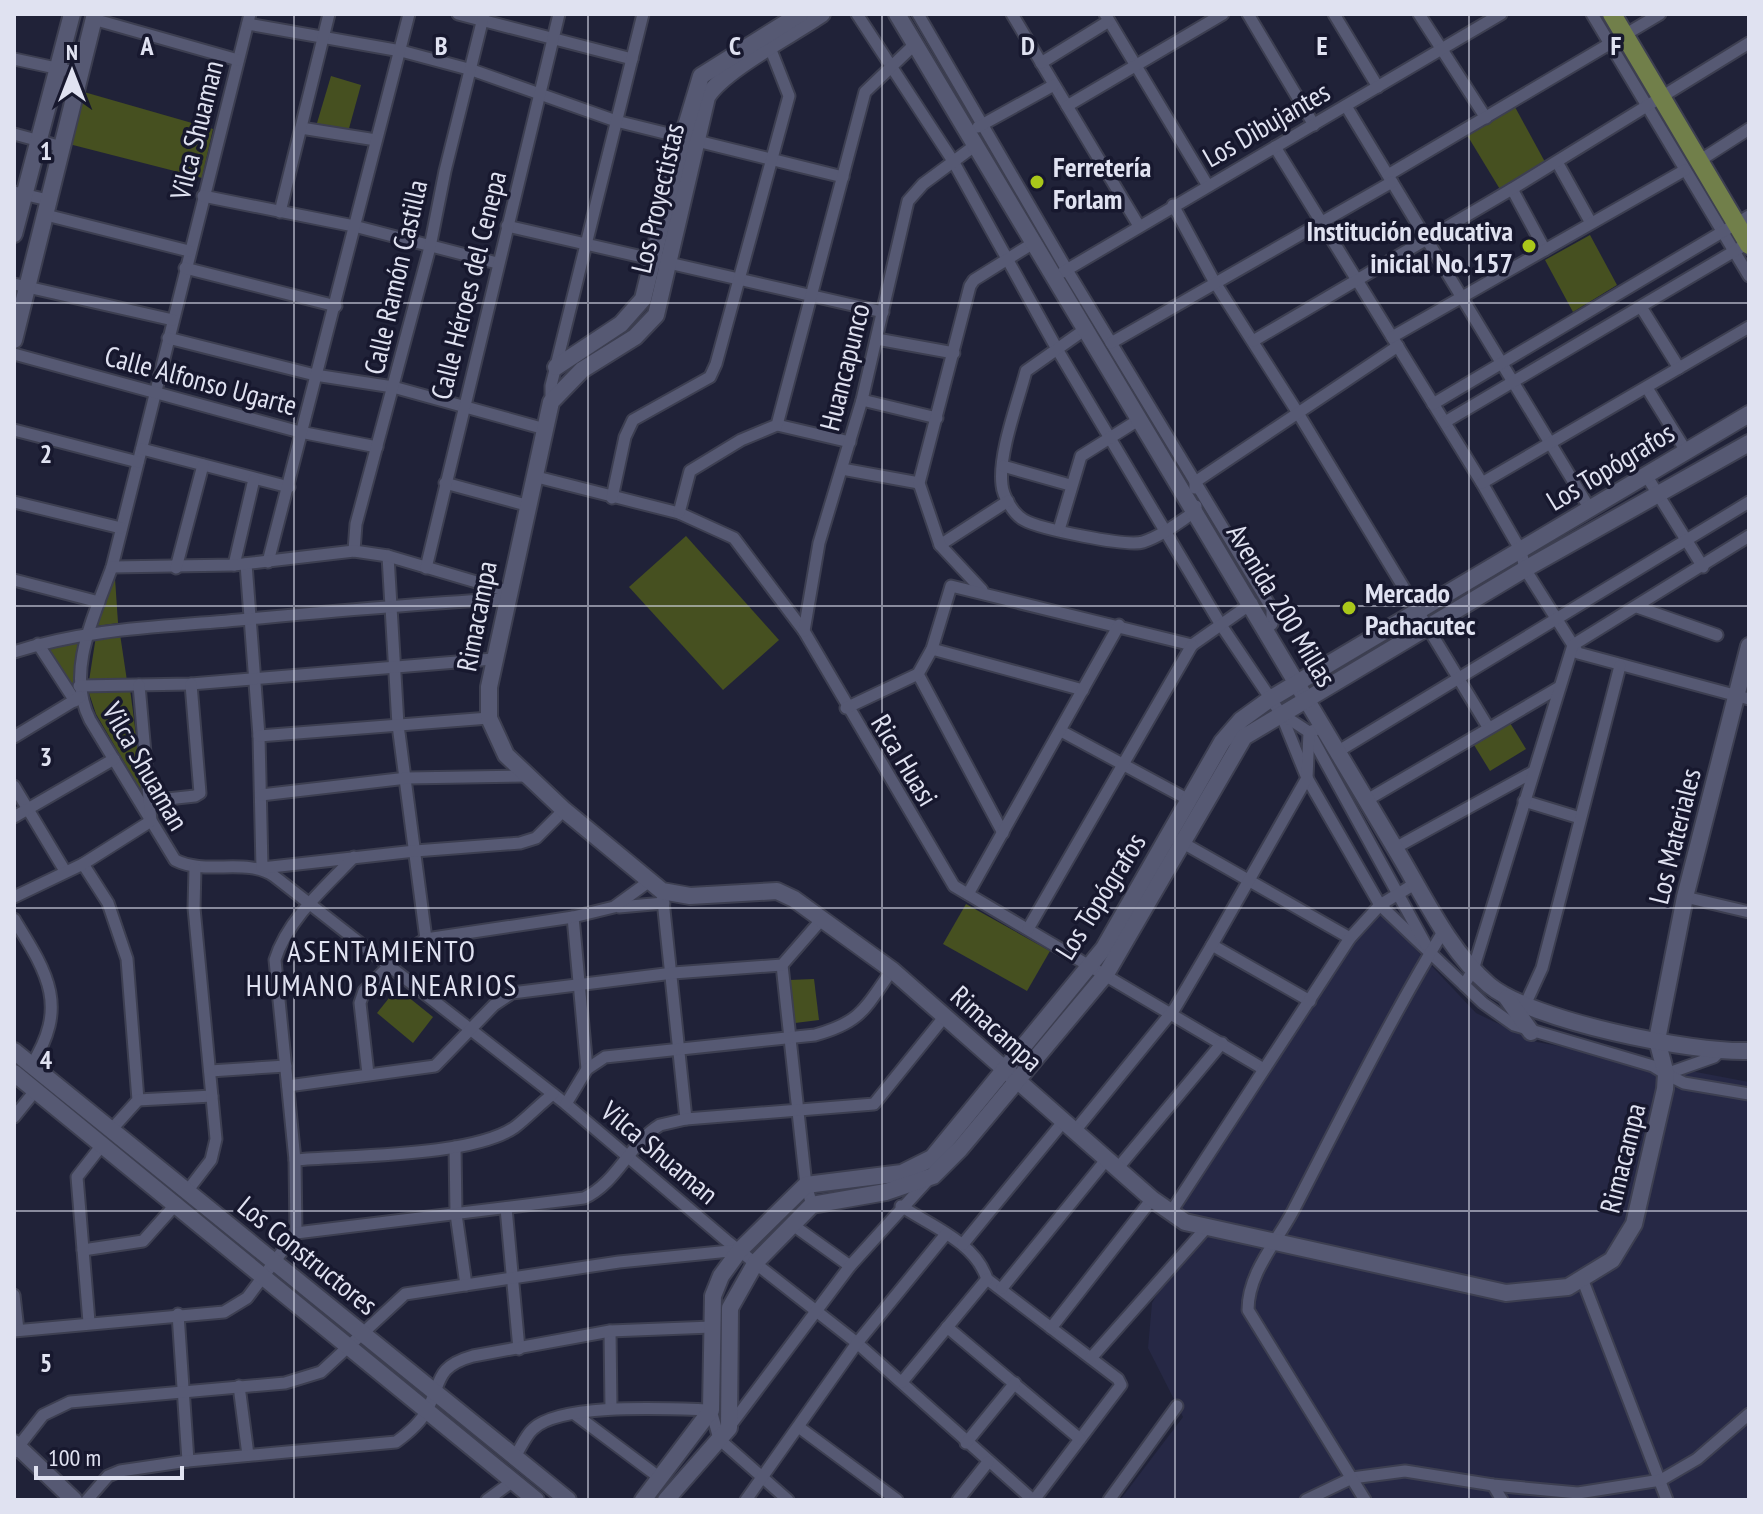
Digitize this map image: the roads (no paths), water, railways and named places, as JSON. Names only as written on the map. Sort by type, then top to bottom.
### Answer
[{"type":"main road","points":[[14,234],[19,193],[39,141],[72,14]]},
{"type":"main road","points":[[768,42],[800,14]]},
{"type":"main road","name":"Los Proyectistas","points":[[551,402],[582,370],[647,327],[656,315],[670,263],[690,138],[714,85],[768,42],[822,14]]},
{"type":"main road","name":"Avenida 200 Millas","points":[[897,14],[976,134],[1035,242],[1061,273],[1087,328],[1303,690],[1316,730],[1337,752],[1444,930],[1473,970],[1506,996],[1525,1005],[1657,1040],[1749,1051]]},
{"type":"main road","points":[[1612,14],[1618,42],[1692,165],[1736,224],[1744,246]]},
{"type":"main road","points":[[14,340],[20,287],[47,207],[94,17]]},
{"type":"main road","points":[[556,367],[634,313],[643,299],[652,258],[690,138]]},
{"type":"main road","name":"Rimacampa","points":[[551,402],[506,595],[487,704],[489,718],[506,755],[564,810],[659,891],[690,896],[777,891],[787,894],[892,970],[1068,1127],[1152,1199],[1185,1222],[1392,1265],[1506,1293],[1550,1290],[1583,1281],[1612,1260],[1634,1224],[1666,1074],[1657,1040]]},
{"type":"main road","name":"Los Topógrafos","points":[[812,1205],[886,1192],[933,1176],[1012,1077],[1244,737],[1281,714],[1303,690],[1418,612],[1749,414]]},
{"type":"main road","name":"Los Topógrafos","points":[[806,1185],[913,1169],[932,1158],[1012,1077],[1106,974],[1176,839],[1189,800],[1232,728],[1270,699],[1303,690],[1427,627],[1749,443]]},
{"type":"main road","name":"Los Materiales","points":[[1657,1040],[1685,897],[1742,697],[1749,646]]},
{"type":"main road","points":[[1506,996],[1531,1032]]},
{"type":"main road","name":"Los Constructores","points":[[14,1051],[568,1500]]},
{"type":"main road","name":"Los Constructores","points":[[14,1073],[177,1203],[345,1346],[536,1500]]},
{"type":"main road","points":[[643,1500],[711,1410],[713,1296],[721,1276],[740,1250],[806,1185]]},
{"type":"main road","points":[[666,1500],[724,1434],[730,1308],[756,1262],[812,1205]]},
{"type":"main road","points":[[16,1447],[76,1500]]},
{"type":"street","points":[[280,212],[329,14]]},
{"type":"street","points":[[268,562],[409,14]]},
{"type":"street","points":[[458,14],[484,17],[552,39],[632,59]]},
{"type":"street","name":"Calle Héroes del Cenepa","points":[[426,568],[462,407],[559,14]]},
{"type":"street","points":[[551,402],[556,367],[644,14]]},
{"type":"street","points":[[857,14],[953,161],[1057,349],[1221,625],[1281,714],[1307,778],[1380,905],[1464,985],[1514,1025],[1653,1066],[1684,1083],[1749,1094]]},
{"type":"street","points":[[918,14],[976,134],[1061,273],[1111,343],[1272,609],[1272,624],[1266,629]]},
{"type":"street","points":[[1012,14],[1139,226]]},
{"type":"street","points":[[1067,106],[1223,14]]},
{"type":"street","points":[[1248,14],[1314,125]]},
{"type":"street","points":[[1334,14],[1378,87]]},
{"type":"street","points":[[1419,14],[1441,50],[1453,62],[1486,118]]},
{"type":"street","name":"Los Dibujantes","points":[[1061,273],[1501,14]]},
{"type":"street","points":[[1592,14],[1618,42]]},
{"type":"street","points":[[1111,343],[1321,222],[1660,14]]},
{"type":"street","points":[[94,17],[238,60]]},
{"type":"street","name":"Calle Ramón Castilla","points":[[354,551],[356,524],[430,247],[445,171],[484,17]]},
{"type":"street","points":[[1041,63],[1107,17],[1208,186]]},
{"type":"street","points":[[249,19],[401,51],[472,70],[540,97],[616,121],[843,177]]},
{"type":"street","name":"Vilca Shuaman","points":[[249,19],[112,567],[89,632],[78,695],[175,860],[195,868],[262,868],[566,1104],[857,1343],[966,1443],[1034,1500]]},
{"type":"street","points":[[612,498],[625,437],[633,420],[710,377],[741,279],[789,96],[768,42]]},
{"type":"street","points":[[1253,341],[1557,162],[1749,43]]},
{"type":"street","points":[[777,425],[865,92],[915,44]]},
{"type":"street","points":[[14,59],[79,73]]},
{"type":"street","name":"Huancapunco","points":[[804,631],[819,543],[862,400],[908,201],[923,184],[953,161],[976,134],[1054,85]]},
{"type":"street","points":[[1346,106],[1590,509]]},
{"type":"street","points":[[301,128],[376,140]]},
{"type":"street","points":[[1195,482],[1298,413],[1395,341],[1749,129]]},
{"type":"street","points":[[14,134],[62,147]]},
{"type":"street","points":[[1275,147],[1482,483],[1521,551],[1525,569],[1580,655],[1742,697]]},
{"type":"street","points":[[1557,162],[1591,223]]},
{"type":"street","points":[[1512,189],[1545,250]]},
{"type":"street","points":[[19,193],[47,207],[189,251]]},
{"type":"street","points":[[203,196],[354,226],[497,263]]},
{"type":"street","points":[[1173,205],[1214,281],[1298,413],[1488,727]]},
{"type":"street","points":[[1433,404],[1736,224]]},
{"type":"street","points":[[507,226],[588,242],[883,312]]},
{"type":"street","points":[[982,590],[940,545],[919,483],[974,280],[1035,242]]},
{"type":"street","points":[[1445,422],[1515,384],[1744,246],[1749,276]]},
{"type":"street","points":[[185,268],[336,306]]},
{"type":"street","points":[[20,287],[173,320]]},
{"type":"street","points":[[1641,307],[1679,368]]},
{"type":"street","points":[[1482,483],[1552,445],[1749,327]]},
{"type":"street","points":[[1087,328],[1026,371],[1003,466],[1002,487],[1008,501],[1024,521],[1125,545],[1142,543],[1196,511],[1195,482]]},
{"type":"street","points":[[168,338],[315,375],[393,387],[545,429]]},
{"type":"street","points":[[877,339],[954,353]]},
{"type":"street","name":"Calle Alfonso Ugarte","points":[[14,354],[300,432],[377,447]]},
{"type":"street","points":[[1647,388],[1686,451]]},
{"type":"street","points":[[862,400],[937,418]]},
{"type":"street","points":[[1059,530],[1081,456],[1140,419]]},
{"type":"street","points":[[679,513],[690,471],[741,440],[777,425],[850,442]]},
{"type":"street","points":[[14,430],[138,462]]},
{"type":"street","points":[[142,449],[289,487]]},
{"type":"street","points":[[176,568],[203,465]]},
{"type":"street","points":[[1003,466],[1070,485]]},
{"type":"street","points":[[842,469],[919,483]]},
{"type":"street","points":[[1646,475],[1703,567]]},
{"type":"street","name":"Rica Huasi","points":[[533,476],[679,513],[718,528],[734,538],[804,631],[846,708],[954,886],[1091,964],[1262,1068]]},
{"type":"street","points":[[254,479],[240,564],[256,679],[262,868],[528,842],[564,810]]},
{"type":"street","points":[[445,483],[526,505]]},
{"type":"street","points":[[940,545],[1008,501]]},
{"type":"street","points":[[14,502],[121,528]]},
{"type":"street","points":[[1337,752],[1749,502]]},
{"type":"street","points":[[1464,985],[1473,970],[1573,645],[1749,536]]},
{"type":"street","points":[[112,567],[176,568],[240,564],[354,551],[388,556],[506,595]]},
{"type":"street","points":[[388,556],[398,725],[426,939]]},
{"type":"street","points":[[14,580],[99,602]]},
{"type":"street","points":[[846,708],[918,674],[932,649],[951,586],[982,590],[1192,645]]},
{"type":"street","points":[[14,652],[89,632],[506,595]]},
{"type":"street","points":[[1028,929],[1192,645],[1252,603]]},
{"type":"street","points":[[1637,607],[1717,635]]},
{"type":"street","points":[[968,894],[1119,625]]},
{"type":"street","points":[[38,644],[78,695]]},
{"type":"street","points":[[932,649],[1083,690]]},
{"type":"street","points":[[14,737],[78,695],[139,685],[191,684],[493,659]]},
{"type":"street","points":[[1525,1005],[1542,968],[1620,666]]},
{"type":"street","points":[[918,674],[1003,833]]},
{"type":"street","points":[[149,801],[200,793],[191,684]]},
{"type":"street","points":[[14,897],[83,864],[151,821],[139,685]]},
{"type":"street","points":[[1367,800],[1558,688]]},
{"type":"street","points":[[1281,714],[1316,730],[1430,953]]},
{"type":"street","points":[[259,736],[489,718]]},
{"type":"street","points":[[963,1244],[1171,1012],[1307,778],[1316,730]]},
{"type":"street","points":[[1061,731],[1189,800]]},
{"type":"street","points":[[14,817],[114,759]]},
{"type":"street","points":[[1395,848],[1533,772]]},
{"type":"street","points":[[261,795],[407,778],[526,776]]},
{"type":"street","points":[[14,786],[65,871]]},
{"type":"street","points":[[1524,801],[1580,818]]},
{"type":"street","points":[[1176,839],[1350,938]]},
{"type":"street","points":[[14,1295],[16,1330],[178,1314],[213,1314],[233,1309],[263,1277],[296,1233],[295,1160],[275,960],[278,949],[309,904],[354,857]]},
{"type":"street","points":[[83,864],[113,914],[127,959],[138,1100]]},
{"type":"street","points":[[188,1190],[215,1150],[194,908],[195,868]]},
{"type":"street","points":[[1171,1212],[1262,1068],[1350,938],[1380,905],[1416,883]]},
{"type":"street","points":[[614,907],[659,891]]},
{"type":"street","points":[[368,1074],[360,1003],[364,991],[389,966],[426,939],[573,917],[659,891]]},
{"type":"street","points":[[659,891],[673,973],[686,1119]]},
{"type":"street","points":[[1685,897],[1749,912]]},
{"type":"street","points":[[573,917],[587,1069]]},
{"type":"street","points":[[14,919],[43,965],[51,993],[53,1019],[49,1037],[31,1066]]},
{"type":"street","points":[[288,1086],[435,1066],[494,1005],[512,993],[673,973],[782,965],[822,919]]},
{"type":"street","points":[[1365,1500],[1248,1310],[1251,1282],[1276,1243],[1394,1014],[1444,930]]},
{"type":"street","points":[[1212,945],[1310,1001]]},
{"type":"street","points":[[782,965],[806,1185],[812,1205]]},
{"type":"street","points":[[566,1104],[587,1069],[605,1057],[815,1035],[847,1024],[858,1017],[892,970]]},
{"type":"street","points":[[296,1233],[584,1198],[603,1186],[648,1132],[660,1125],[686,1119],[874,1104],[945,1016]]},
{"type":"street","points":[[1002,1288],[1222,1043]]},
{"type":"street","points":[[1666,1074],[1714,1057],[1721,1050]]},
{"type":"street","points":[[210,1071],[286,1066]]},
{"type":"street","points":[[14,1117],[35,1091]]},
{"type":"street","points":[[295,1160],[455,1147],[514,1128],[553,1094]]},
{"type":"street","points":[[112,1129],[138,1100],[212,1096]]},
{"type":"street","points":[[89,1322],[77,1177],[102,1145]]},
{"type":"street","points":[[455,1147],[456,1214],[466,1285]]},
{"type":"street","points":[[724,1434],[850,1266],[901,1206],[933,1176]]},
{"type":"street","points":[[1051,1328],[1152,1199]]},
{"type":"street","points":[[83,1250],[143,1241],[177,1203]]},
{"type":"street","points":[[901,1206],[963,1244],[984,1269],[987,1279],[1091,1358],[1121,1385],[1034,1500]]},
{"type":"street","points":[[506,1208],[519,1349]]},
{"type":"street","points":[[793,1225],[850,1266]]},
{"type":"street","points":[[1091,1358],[1207,1227]]},
{"type":"street","points":[[746,1500],[800,1428],[857,1343],[946,1234]]},
{"type":"street","points":[[16,1447],[43,1415],[56,1407],[306,1379],[321,1372],[345,1346],[364,1334],[405,1294],[619,1262],[740,1250]]},
{"type":"street","points":[[902,1382],[987,1279]]},
{"type":"street","points":[[1583,1281],[1667,1500]]},
{"type":"street","points":[[178,1314],[188,1461]]},
{"type":"street","points":[[76,1500],[108,1476],[120,1471],[188,1461],[396,1442],[428,1410],[432,1392],[442,1374],[462,1359],[610,1331],[712,1327]]},
{"type":"street","points":[[947,1327],[1080,1439]]},
{"type":"street","points":[[610,1331],[611,1408]]},
{"type":"street","points":[[966,1443],[1015,1383]]},
{"type":"street","points":[[239,1386],[248,1455]]},
{"type":"street","points":[[1109,1500],[1177,1406]]},
{"type":"street","points":[[516,1455],[533,1428],[546,1421],[611,1408],[711,1410],[724,1434],[762,1481],[788,1500]]},
{"type":"street","points":[[1306,1500],[1352,1478],[1405,1471],[1493,1485],[1578,1493],[1661,1480],[1697,1459],[1749,1414]]},
{"type":"street","points":[[576,1415],[660,1478]]},
{"type":"street","points":[[800,1428],[897,1500]]},
{"type":"street","points":[[958,1500],[988,1462]]},
{"type":"street","points":[[487,1500],[513,1481]]},
{"type":"street","points":[[1493,1485],[1502,1500]]},
{"type":"place","name":"Ferretería Forlam","points":[[1037,182]]},
{"type":"place","name":"Institución educativa inicial No. 157","points":[[1529,246]]},
{"type":"place","name":"Mercado Pachacutec","points":[[1349,608]]},
{"type":"district","name":"ASENTAMIENTO HUMANO BALNEARIOS","points":[[382,967]]}]
